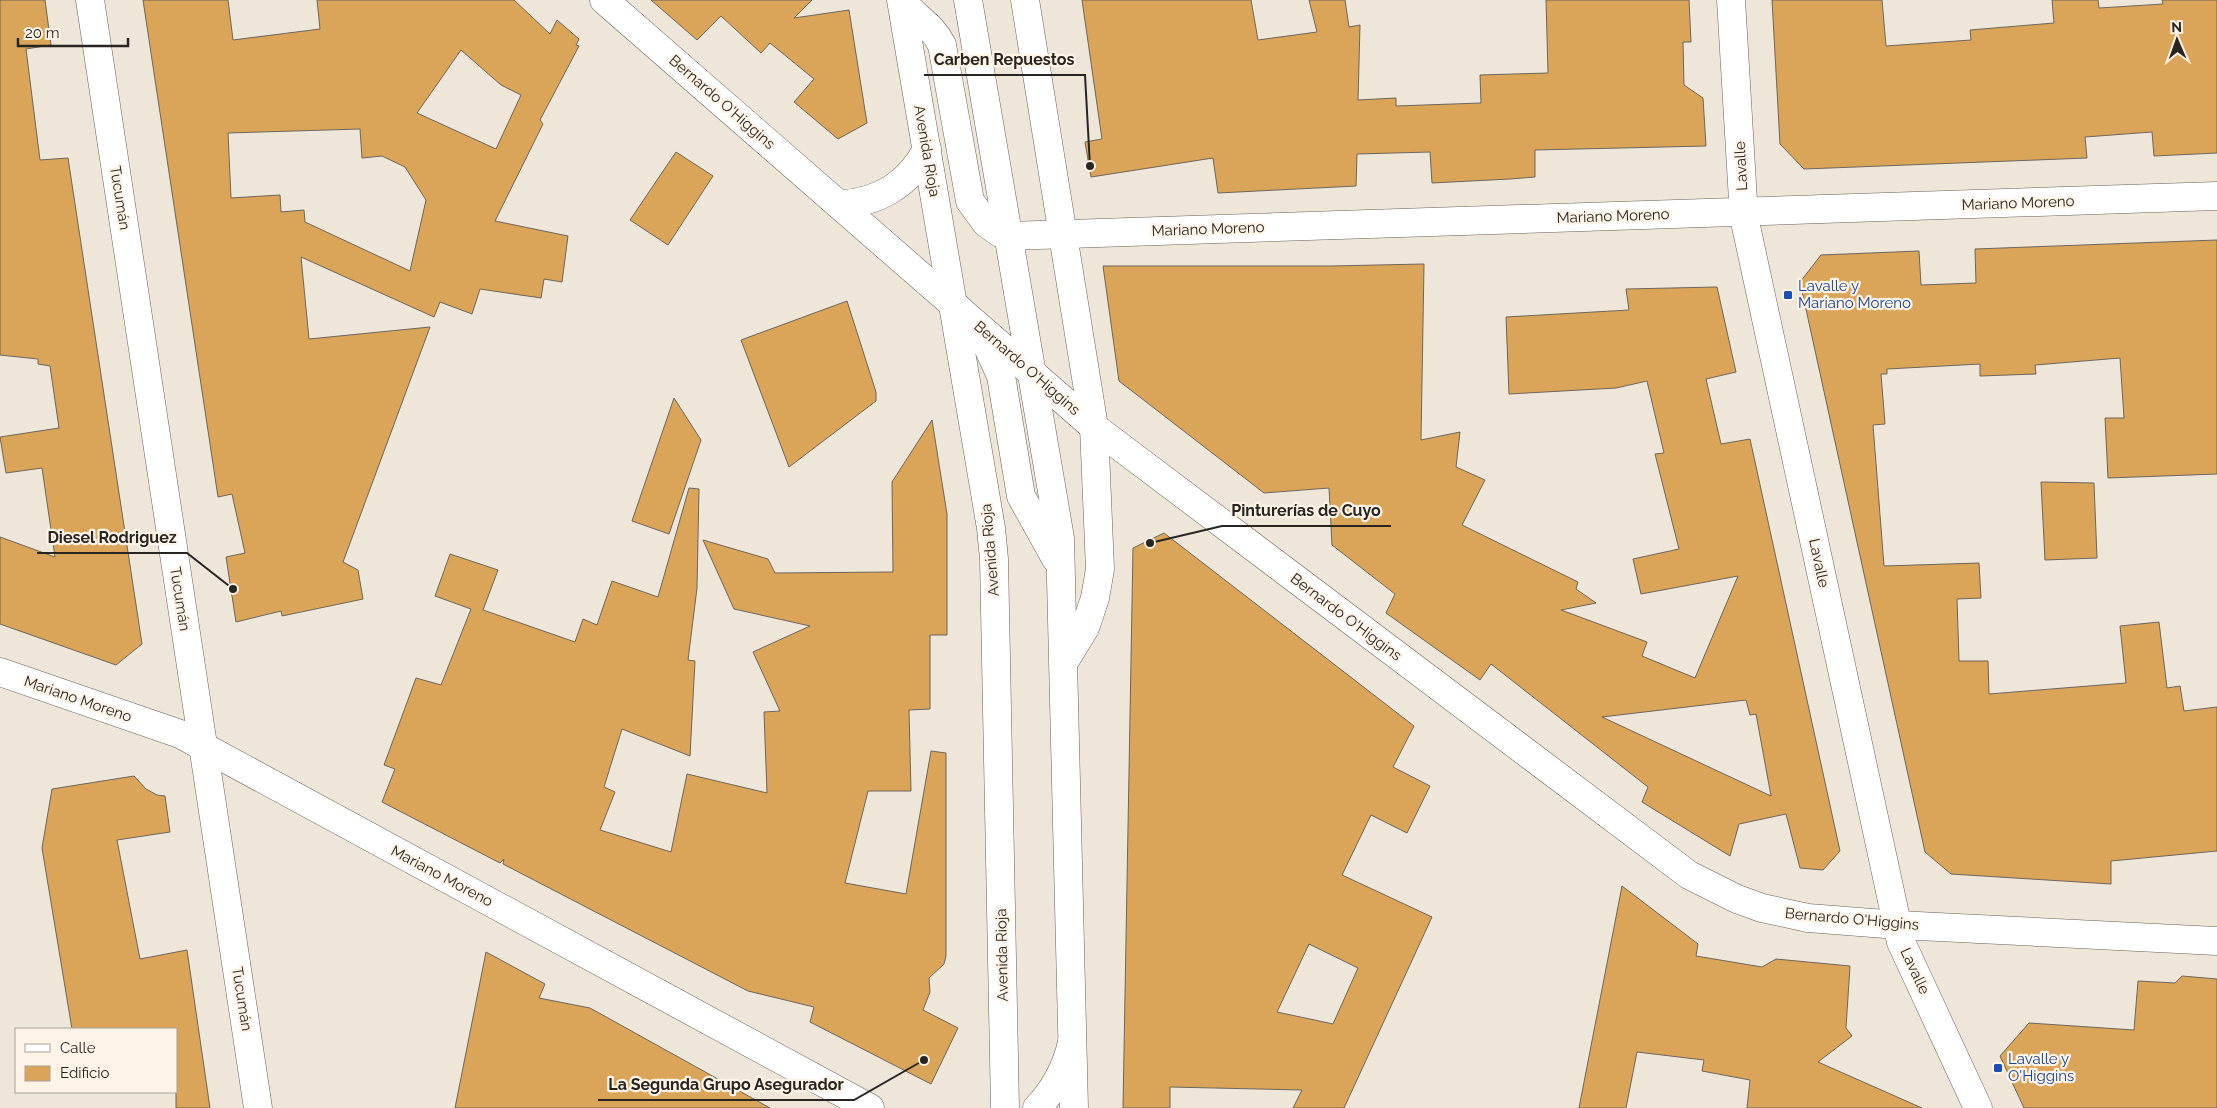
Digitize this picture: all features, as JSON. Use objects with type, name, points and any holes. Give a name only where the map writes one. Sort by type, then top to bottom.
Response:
[{"type":"street","name":"Tucumán","points":[[90,0],[258,1108]]},
{"type":"street","name":"Bernardo O'Higgins","points":[[604,0],[1094,427],[1689,875],[1737,899],[1788,915],[1898,925],[2217,942]]},
{"type":"street","points":[[902,0],[909,9],[930,26],[942,45],[970,201],[986,222],[1000,233],[1008,236]]},
{"type":"street","name":"Avenida Rioja","points":[[902,0],[990,518],[994,559],[1005,1108]]},
{"type":"street","points":[[968,0],[1060,538],[1074,1108]]},
{"type":"street","points":[[1026,0],[1094,427],[1100,569],[1086,628],[1064,662]]},
{"type":"street","name":"Lavalle","points":[[1731,0],[1744,212],[1901,942],[1978,1108]]},
{"type":"street","points":[[840,204],[870,200],[892,190],[915,169],[927,149]]},
{"type":"street","name":"Mariano Moreno","points":[[1008,236],[2217,196]]},
{"type":"street","points":[[954,304],[976,330],[995,361],[1001,376],[1021,496],[1047,540],[1062,574]]},
{"type":"street","name":"Mariano Moreno","points":[[0,672],[180,734],[870,1108]]},
{"type":"street","points":[[1037,1108],[1057,1081],[1069,1056],[1073,1041]]},
{"type":"building","points":[[0,0],[45,0],[51,45],[26,49],[40,160],[68,158],[142,644],[116,665],[0,624],[0,537],[55,557],[42,468],[6,473],[0,437],[59,428],[50,366],[38,364],[38,359],[0,355]]},
{"type":"building","points":[[143,0],[228,0],[233,40],[320,29],[317,0],[514,0],[550,34],[557,20],[579,39],[576,45],[579,46],[540,120],[543,124],[495,221],[568,236],[562,282],[544,279],[541,298],[480,289],[472,314],[440,302],[434,317],[301,257],[309,339],[430,327],[343,562],[358,570],[363,599],[282,616],[281,611],[236,622],[226,557],[245,553],[232,494],[218,497]],"holes":[[[461,50],[501,85],[521,95],[496,149],[417,113]],[[360,129],[362,158],[382,156],[405,167],[426,200],[410,271],[305,222],[304,210],[281,212],[280,195],[231,198],[228,133]]]},
{"type":"building","points":[[651,0],[812,0],[794,18],[849,10],[867,123],[838,139],[794,102],[814,79],[770,43],[761,53],[721,16],[697,40]]},
{"type":"building","points":[[1082,0],[1251,0],[1258,40],[1317,32],[1309,0],[1345,0],[1349,27],[1360,25],[1358,100],[1396,98],[1396,106],[1481,103],[1480,75],[1548,73],[1546,0],[1689,0],[1691,42],[1683,42],[1684,85],[1703,98],[1706,146],[1535,150],[1535,177],[1432,183],[1430,152],[1357,154],[1356,186],[1218,193],[1213,158],[1091,177],[1085,142],[1102,139]]},
{"type":"building","points":[[1772,0],[1882,0],[1886,46],[1971,40],[1970,30],[2054,23],[2052,0],[2098,0],[2099,8],[2163,4],[2162,0],[2217,0],[2217,153],[2154,156],[2152,132],[2085,137],[2087,158],[1804,169],[1780,144]]},
{"type":"building","points":[[676,152],[713,176],[668,245],[630,220]]},
{"type":"building","points":[[2217,240],[2217,474],[2108,478],[2105,418],[2124,418],[2120,358],[2035,365],[2036,374],[1980,376],[1980,364],[1887,369],[1887,374],[1881,374],[1885,424],[1873,425],[1884,566],[1979,563],[1981,598],[1957,599],[1959,661],[1988,661],[1989,694],[2126,683],[2120,626],[2159,622],[2167,688],[2180,686],[2184,711],[2217,707],[2217,851],[2111,861],[2111,884],[1951,874],[1925,852],[1800,282],[1821,255],[1919,251],[1921,285],[1976,283],[1975,249]]},
{"type":"building","points":[[1424,264],[1421,440],[1460,432],[1456,467],[1485,480],[1462,525],[1578,582],[1576,589],[1596,603],[1561,610],[1647,642],[1642,656],[1695,678],[1738,576],[1641,594],[1633,559],[1679,549],[1655,454],[1664,453],[1647,381],[1616,388],[1509,394],[1506,317],[1629,310],[1626,289],[1717,287],[1736,372],[1706,379],[1721,444],[1750,439],[1840,851],[1823,870],[1800,868],[1786,814],[1739,824],[1730,856],[1642,802],[1648,787],[1491,664],[1480,680],[1386,613],[1395,594],[1332,545],[1329,488],[1264,493],[1119,381],[1103,266]],"holes":[[[1746,700],[1750,715],[1756,714],[1771,796],[1602,717]]]},
{"type":"building","points":[[847,301],[876,392],[876,401],[789,467],[741,340]]},
{"type":"building","points":[[674,398],[701,440],[669,534],[632,521]]},
{"type":"building","points":[[932,420],[947,514],[947,635],[930,635],[930,709],[909,710],[911,791],[868,791],[845,883],[906,894],[931,751],[946,753],[946,956],[944,964],[929,978],[930,992],[923,1010],[958,1028],[931,1084],[810,1022],[814,1007],[748,991],[503,864],[504,859],[500,863],[382,802],[395,769],[384,765],[416,678],[441,685],[471,609],[435,596],[450,554],[498,570],[483,610],[575,642],[583,619],[597,625],[612,581],[658,597],[689,488],[699,489],[697,588],[688,660],[695,661],[690,756],[622,729],[604,787],[615,792],[600,830],[671,852],[687,774],[767,793],[764,712],[780,711],[753,652],[810,626],[734,609],[703,540],[768,559],[775,573],[893,572],[892,482]]},
{"type":"building","points":[[2041,482],[2094,483],[2097,558],[2045,560]]},
{"type":"building","points":[[1164,533],[1414,726],[1393,767],[1430,786],[1407,833],[1371,815],[1342,875],[1432,917],[1344,1108],[1293,1108],[1302,1090],[1170,1087],[1170,1108],[1123,1108],[1133,548]],"holes":[[[1309,944],[1358,968],[1333,1024],[1277,1012]]]},
{"type":"building","points":[[134,776],[146,789],[157,795],[165,796],[170,832],[117,840],[140,959],[187,950],[210,1108],[176,1108],[176,1093],[178,1093],[178,1028],[72,1028],[42,848],[52,789]]},
{"type":"building","points":[[1622,886],[1698,944],[1696,956],[1762,967],[1776,959],[1850,966],[1846,1028],[1852,1036],[1818,1062],[1922,1108],[1747,1108],[1750,1080],[1702,1071],[1704,1060],[1637,1052],[1626,1108],[1579,1108]]},
{"type":"building","points":[[486,952],[545,984],[539,998],[590,1008],[770,1108],[455,1108]]},
{"type":"building","points":[[2182,976],[2217,979],[2217,1108],[2024,1108],[2000,1056],[2029,1023],[2134,1030],[2138,981],[2175,983]]},
{"type":"place","name":"Carben Repuestos","points":[[1090,166]]},
{"type":"place","name":"Lavalle y Mariano Moreno","points":[[1788,295]]},
{"type":"place","name":"Pinturerías de Cuyo","points":[[1150,543]]},
{"type":"place","name":"Diesel Rodriguez","points":[[233,589]]},
{"type":"place","name":"La Segunda Grupo Asegurador","points":[[924,1060]]},
{"type":"place","name":"Lavalle y O'Higgins","points":[[1998,1068]]}]
